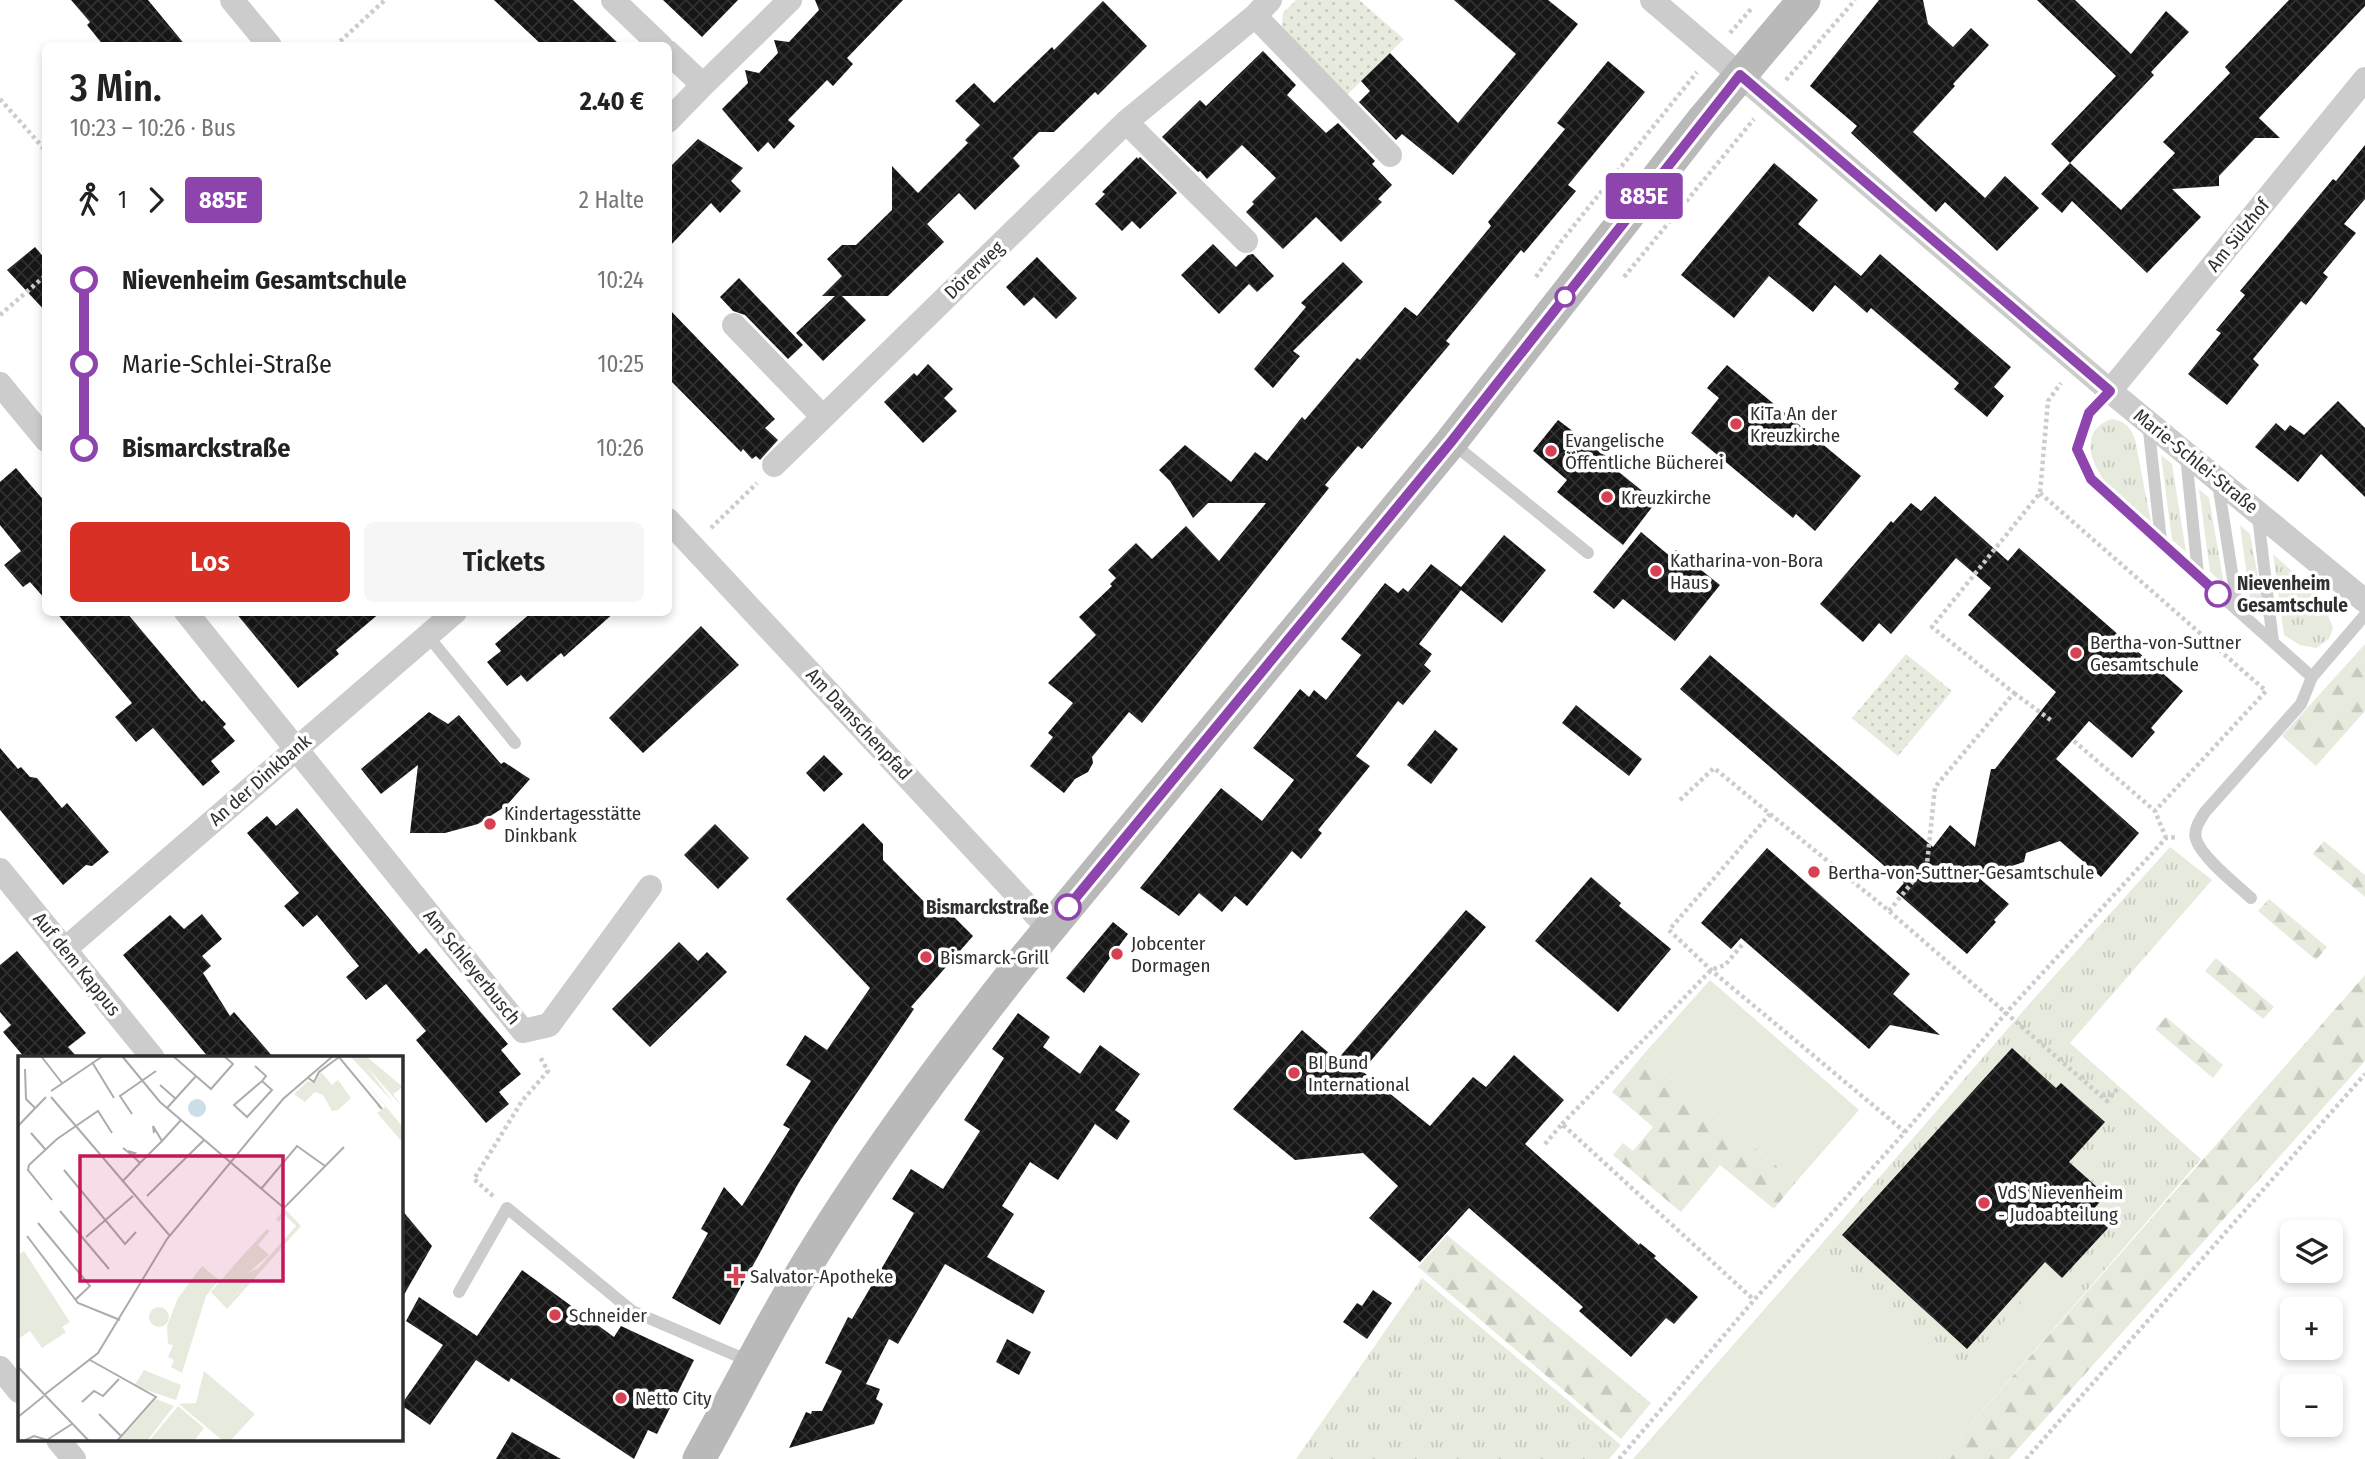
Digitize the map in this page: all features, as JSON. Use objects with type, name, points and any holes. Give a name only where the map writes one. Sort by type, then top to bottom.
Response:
[{"type":"street","points":[[232,0],[267,42]]},
{"type":"street","points":[[613,0],[657,42]]},
{"type":"street","points":[[672,117],[790,0]]},
{"type":"street","name":"Marie-Schlei-Straße","points":[[1652,0],[2110,391],[2365,601]]},
{"type":"street","points":[[699,1459],[797,1281],[881,1149],[951,1052],[1049,929],[1451,442],[1740,75],[1804,0]]},
{"type":"street","name":"Dörerweg","points":[[774,465],[1126,122],[1262,8],[1390,155]]},
{"type":"street","points":[[672,56],[703,85]]},
{"type":"street","name":"Am Sülzhof","points":[[2110,391],[2365,79]]},
{"type":"street","points":[[1126,122],[1246,241]]},
{"type":"street","points":[[734,325],[823,417]]},
{"type":"street","points":[[0,384],[42,435]]},
{"type":"street","name":"Am Damschenpfad","points":[[672,524],[1049,929]]},
{"type":"street","name":"Am Schleyerbusch","points":[[189,616],[523,1031],[549,1026],[650,887]]},
{"type":"street","name":"An der Dinkbank","points":[[65,949],[450,616]]},
{"type":"street","name":"Auf dem Kappus","points":[[0,870],[151,1056]]},
{"type":"street","points":[[0,1368],[18,1390]]},
{"type":"street","points":[[60,1442],[74,1459]]},
{"type":"lane","points":[[2110,391],[2089,413],[2077,449],[2091,479],[2312,677]]},
{"type":"lane","points":[[2148,422],[2161,541]]},
{"type":"lane","points":[[1451,442],[1588,552]]},
{"type":"lane","points":[[2185,453],[2197,575]]},
{"type":"lane","points":[[2218,479],[2238,611]]},
{"type":"lane","points":[[2257,512],[2273,642]]},
{"type":"lane","points":[[2251,898],[2203,852],[2195,837],[2197,825],[2205,812],[2301,704],[2312,677],[2365,615]]},
{"type":"lane","points":[[428,636],[515,743]]},
{"type":"lane","points":[[459,1292],[507,1208],[632,1311],[752,1363]]},
{"type":"path","points":[[339,42],[385,0]]},
{"type":"path","points":[[1713,52],[1759,0]]},
{"type":"path","points":[[1619,283],[1855,0]]},
{"type":"path","points":[[0,99],[42,146]]},
{"type":"path","points":[[0,315],[42,278]]},
{"type":"path","points":[[2052,721],[1931,627],[2040,493],[2048,401],[2077,363]]},
{"type":"path","points":[[693,546],[774,465]]},
{"type":"path","points":[[2040,493],[2266,691],[2155,811]]},
{"type":"path","points":[[1889,911],[1927,864],[1935,787],[2014,693]]},
{"type":"path","points":[[2074,741],[2155,811],[2166,838]]},
{"type":"path","points":[[1680,800],[1714,768],[1889,911],[2107,1101],[2119,1087]]},
{"type":"path","points":[[1770,814],[1669,930],[1711,970],[1905,1132]]},
{"type":"path","points":[[1619,1459],[2006,1014],[2166,838],[2195,837]]},
{"type":"path","points":[[1545,1144],[1711,970],[1725,965],[1742,945]]},
{"type":"path","points":[[507,1208],[474,1179],[522,1101],[548,1071],[523,1031]]},
{"type":"path","points":[[2026,1459],[2365,1074]]},
{"type":"path","points":[[1562,1124],[1755,1300]]},
{"type":"green space","points":[[1296,0],[1359,0],[1404,39],[1345,97],[1281,32],[1283,13]]},
{"type":"green space","points":[[2112,419],[2126,425],[2135,439],[2151,522],[2109,486],[2102,478],[2093,458],[2091,439],[2101,424]]},
{"type":"green space","points":[[2161,455],[2172,464],[2186,552],[2172,540]]},
{"type":"green space","points":[[2199,489],[2209,498],[2224,584],[2210,572]]},
{"type":"green space","points":[[2240,525],[2250,534],[2266,619],[2251,607]]},
{"type":"green space","points":[[2273,554],[2316,593],[2308,599],[2317,616],[2327,613],[2333,628],[2329,639],[2316,648],[2300,645],[2284,635]]},
{"type":"green space","points":[[2365,644],[2365,711],[2316,766],[2282,736]]},
{"type":"green space","points":[[1906,654],[1952,691],[1898,756],[1852,718]]},
{"type":"green space","points":[[2324,841],[2365,875],[2365,897],[2313,854]]},
{"type":"green space","points":[[2170,847],[2212,880],[2070,1043],[2201,1159],[2077,1302],[2046,1277],[1960,1370],[1819,1247],[2030,1003]]},
{"type":"green space","points":[[2269,899],[2327,947],[2316,960],[2258,911]]},
{"type":"green space","points":[[2216,958],[2274,1007],[2263,1019],[2205,971]]},
{"type":"green space","points":[[2365,975],[2365,1061],[2009,1459],[1940,1459]]},
{"type":"green space","points":[[1710,980],[1859,1110],[1796,1182],[1643,1055]]},
{"type":"green space","points":[[2166,1017],[2223,1065],[2213,1078],[2155,1029]]},
{"type":"green space","points":[[1643,1055],[1796,1182],[1774,1209],[1720,1165],[1681,1212],[1613,1155],[1623,1143],[1633,1151],[1653,1127],[1612,1092]]},
{"type":"green space","points":[[1447,1235],[1651,1403],[1621,1439],[1418,1267]]},
{"type":"green space","points":[[1819,1247],[1960,1369],[2046,1276],[2077,1302],[1940,1459],[1633,1459]]},
{"type":"green space","points":[[1422,1278],[1621,1445],[1609,1459],[1296,1459]]},
{"type":"building","points":[[71,0],[148,0],[183,42],[101,42],[87,25],[90,22]]},
{"type":"building","points":[[494,0],[573,0],[617,42],[539,42]]},
{"type":"building","points":[[663,0],[738,0],[702,37]]},
{"type":"building","points":[[815,0],[903,0],[847,58],[853,64],[833,86],[827,80],[788,120],[795,126],[774,149],[768,142],[758,152],[722,109],[748,83],[745,70],[759,73],[778,53],[774,40],[789,42],[819,10]]},
{"type":"building","points":[[1454,0],[1548,0],[1578,24],[1453,175],[1402,134],[1396,140],[1359,102],[1370,91],[1361,81],[1390,53],[1458,123],[1516,54]]},
{"type":"building","points":[[1879,0],[1923,0],[1928,24],[1953,47],[1971,28],[1989,45],[1913,132],[1985,198],[2005,176],[2039,208],[1997,251],[1945,202],[1936,212],[1851,133],[1857,126],[1810,86]]},
{"type":"building","points":[[2037,0],[2075,0],[2131,54],[2166,11],[2189,32],[2151,72],[2154,75],[2070,163],[2051,144],[2116,76]]},
{"type":"building","points":[[2289,0],[2365,0],[2365,6],[2259,118],[2280,138],[2255,138],[2219,176],[2219,186],[2172,189],[2201,217],[2147,273],[2072,201],[2062,213],[2041,194],[2070,163],[2121,210],[2175,153],[2163,142],[2230,73],[2225,67]]},
{"type":"building","points":[[1103,1],[1147,46],[1098,95],[1095,92],[1054,132],[1039,132],[1013,158],[1020,166],[975,210],[959,193],[927,224],[944,242],[888,296],[842,296],[866,320],[823,361],[796,333],[835,296],[822,296],[842,276],[827,259],[842,245],[856,245],[892,210],[892,166],[918,193],[968,143],[965,140],[980,125],[955,101],[974,83],[994,103],[1052,47],[1054,50]]},
{"type":"building","points":[[1263,51],[1296,85],[1287,95],[1326,133],[1338,123],[1375,161],[1372,164],[1392,185],[1378,199],[1382,202],[1341,242],[1316,217],[1283,249],[1246,212],[1254,204],[1252,202],[1276,178],[1242,145],[1207,179],[1162,137],[1200,100],[1206,106]]},
{"type":"building","points":[[1608,61],[1645,92],[1568,185],[1576,191],[1524,253],[1521,250],[1446,341],[1450,344],[1362,449],[1358,446],[1325,485],[1329,488],[1142,723],[1129,712],[1092,757],[1093,763],[1088,772],[1075,779],[1064,793],[1030,766],[1053,737],[1048,733],[1073,703],[1048,683],[1096,635],[1079,617],[1112,586],[1110,584],[1116,578],[1108,570],[1136,543],[1152,559],[1186,526],[1219,561],[1266,503],[1208,503],[1193,518],[1170,481],[1159,470],[1185,445],[1231,482],[1255,452],[1267,461],[1302,417],[1305,420],[1357,358],[1360,360],[1405,307],[1417,316],[1491,226],[1488,222],[1565,129],[1557,123]]},
{"type":"building","points":[[698,139],[743,168],[731,181],[741,191],[720,213],[711,203],[672,244],[672,165]]},
{"type":"building","points":[[2365,145],[2365,199],[2344,224],[2356,233],[2323,273],[2328,277],[2306,305],[2301,301],[2253,359],[2259,365],[2227,405],[2188,374],[2221,333],[2216,330],[2245,295],[2240,291],[2333,179],[2336,181]]},
{"type":"building","points":[[1137,157],[1177,193],[1140,229],[1132,221],[1122,231],[1095,204],[1105,194],[1102,192]]},
{"type":"building","points":[[1774,163],[1818,200],[1798,224],[1861,276],[1880,254],[2011,367],[1994,387],[2004,396],[1987,417],[1954,389],[1959,383],[1871,308],[1867,313],[1835,285],[1813,312],[1769,276],[1734,318],[1681,275]]},
{"type":"building","points":[[1213,244],[1236,267],[1248,255],[1253,254],[1274,276],[1257,292],[1249,284],[1219,314],[1181,275]]},
{"type":"building","points":[[35,247],[42,255],[42,308],[7,270]]},
{"type":"building","points":[[1037,257],[1077,298],[1056,319],[1034,297],[1024,306],[1006,287]]},
{"type":"building","points":[[1343,262],[1363,282],[1293,351],[1300,356],[1273,388],[1254,369],[1306,307],[1301,303]]},
{"type":"building","points":[[739,278],[803,345],[788,359],[745,315],[733,311],[720,297]]},
{"type":"building","points":[[672,312],[775,419],[765,428],[778,440],[760,460],[756,456],[752,459],[743,449],[741,452],[672,382]]},
{"type":"building","points":[[928,364],[953,389],[944,398],[957,411],[923,443],[884,402],[914,373],[917,376]]},
{"type":"building","points":[[1727,365],[1861,476],[1815,531],[1796,514],[1793,518],[1691,433],[1719,398],[1707,388]]},
{"type":"building","points":[[2338,401],[2365,428],[2365,497],[2321,454],[2298,482],[2255,447],[2276,423],[2285,431],[2290,425],[2304,435]]},
{"type":"building","name":"Kreuzkirche","points":[[1558,420],[1607,457],[1604,460],[1656,502],[1623,545],[1557,492],[1567,480],[1533,451]]},
{"type":"building","points":[[16,468],[42,498],[42,596],[30,582],[23,587],[4,565],[21,551],[0,525],[0,482]]},
{"type":"building","points":[[1935,496],[2008,561],[2019,548],[2183,691],[2151,728],[2155,732],[2132,758],[2089,721],[2056,759],[2139,833],[2101,877],[2060,841],[2026,853],[2024,862],[1978,877],[2009,904],[1967,954],[1896,892],[1904,883],[1680,689],[1710,655],[1933,847],[1950,825],[1975,847],[1991,769],[1995,769],[2056,692],[1968,615],[1991,588],[1956,558],[1891,634],[1879,623],[1863,642],[1820,604],[1891,521],[1893,523],[1911,503],[1921,511]]},
{"type":"building","name":"Katharina-von-Bora Haus","points":[[1641,532],[1671,557],[1676,550],[1720,585],[1675,641],[1623,599],[1614,609],[1593,592]]},
{"type":"building","points":[[1504,535],[1546,570],[1502,623],[1461,590],[1419,644],[1432,654],[1424,665],[1431,671],[1403,705],[1398,701],[1356,756],[1370,766],[1318,830],[1322,833],[1301,859],[1292,851],[1247,906],[1235,896],[1222,912],[1199,893],[1179,916],[1140,888],[1221,788],[1262,821],[1294,780],[1253,748],[1300,689],[1309,697],[1314,690],[1326,700],[1361,655],[1341,639],[1385,583],[1398,593],[1403,588],[1408,592],[1431,564],[1461,587]]},
{"type":"building","points":[[59,616],[129,616],[202,702],[204,700],[226,724],[223,727],[235,741],[211,761],[220,772],[203,786],[153,728],[136,742],[115,717],[132,703]]},
{"type":"building","points":[[238,616],[376,616],[336,650],[339,654],[298,688]]},
{"type":"building","points":[[527,616],[610,616],[564,657],[561,653],[527,682],[521,675],[507,686],[487,662],[501,651],[495,644]]},
{"type":"building","points":[[701,626],[739,665],[643,753],[609,718]]},
{"type":"building","points":[[1576,705],[1642,759],[1629,776],[1562,723]]},
{"type":"building","points":[[429,712],[448,724],[459,715],[501,764],[504,762],[530,779],[506,806],[478,824],[445,833],[410,833],[418,765],[381,794],[361,769]]},
{"type":"building","points":[[1435,730],[1458,749],[1431,784],[1407,765]]},
{"type":"building","points":[[0,748],[18,769],[21,767],[30,777],[37,778],[62,808],[67,803],[109,852],[92,866],[86,865],[63,885],[0,810]]},
{"type":"building","points":[[824,755],[843,774],[824,792],[806,773]]},
{"type":"building","points":[[297,808],[419,954],[426,948],[508,1044],[501,1050],[521,1074],[499,1092],[509,1104],[486,1123],[416,1040],[426,1031],[386,984],[366,1000],[346,977],[359,966],[317,915],[303,927],[284,906],[299,893],[247,833],[267,816],[276,826]]},
{"type":"building","points":[[863,823],[883,844],[883,860],[938,916],[945,908],[973,936],[911,1007],[914,1009],[798,1184],[720,1325],[672,1298],[708,1233],[701,1229],[724,1187],[742,1206],[790,1129],[783,1125],[811,1081],[786,1065],[805,1035],[827,1050],[870,988],[786,899]]},
{"type":"building","points":[[715,824],[749,858],[718,889],[684,855]]},
{"type":"building","points":[[1767,848],[1910,974],[1893,994],[1940,1035],[1890,1025],[1869,1049],[1741,938],[1731,949],[1701,923]]},
{"type":"building","points":[[1591,877],[1621,903],[1619,906],[1671,949],[1618,1012],[1535,941]]},
{"type":"building","points":[[1466,910],[1486,927],[1362,1071],[1430,1126],[1473,1077],[1486,1087],[1514,1055],[1564,1100],[1525,1144],[1639,1245],[1640,1243],[1656,1256],[1654,1258],[1698,1297],[1674,1324],[1666,1318],[1631,1357],[1579,1311],[1583,1307],[1469,1208],[1420,1262],[1369,1218],[1398,1186],[1363,1153],[1295,1160],[1233,1109],[1302,1030],[1337,1060]]},
{"type":"building","points":[[202,914],[222,939],[202,956],[211,966],[203,973],[230,1016],[234,1012],[272,1056],[207,1056],[123,955],[170,915],[184,929]]},
{"type":"building","points":[[1113,922],[1128,934],[1084,993],[1066,978]]},
{"type":"building","points":[[679,942],[698,961],[707,952],[727,972],[650,1047],[612,1009]]},
{"type":"building","points":[[17,951],[86,1033],[68,1047],[76,1056],[23,1056],[3,1032],[11,1025],[0,1012],[0,965]]},
{"type":"building","points":[[1018,1013],[1050,1037],[1043,1047],[1080,1074],[1100,1045],[1140,1074],[1115,1110],[1130,1121],[1117,1140],[1095,1124],[1058,1180],[1030,1162],[1002,1206],[1014,1214],[987,1257],[1045,1291],[1033,1314],[945,1264],[898,1344],[889,1339],[866,1384],[880,1389],[876,1399],[883,1404],[874,1424],[789,1448],[806,1412],[811,1414],[812,1411],[822,1411],[842,1371],[825,1363],[848,1317],[852,1319],[914,1213],[892,1199],[911,1169],[943,1189],[980,1131],[964,1120],[1004,1058],[992,1049]]},
{"type":"building","name":"VdS Nievenheim - Judoabteilung","points":[[2012,1048],[2056,1088],[2061,1083],[2105,1122],[2069,1162],[2106,1195],[2091,1212],[2108,1228],[2062,1278],[2045,1262],[1967,1349],[1842,1235]]},
{"type":"building","points":[[402,1210],[432,1246],[402,1298]]},
{"type":"building","points":[[522,1270],[614,1337],[621,1326],[694,1360],[657,1434],[648,1430],[634,1459],[511,1378],[509,1382],[476,1360],[430,1425],[402,1406],[443,1345],[406,1321],[419,1297],[477,1336]]},
{"type":"building","points":[[1373,1290],[1392,1303],[1367,1339],[1343,1322],[1357,1303],[1362,1306]]},
{"type":"building","points":[[1007,1339],[1031,1352],[1019,1375],[996,1362]]},
{"type":"building","points":[[512,1432],[561,1459],[496,1459]]},
{"type":"bus line","name":"885E","points":[[1068,907],[1451,442],[1740,75],[2110,391],[2089,413],[2077,449],[2091,479],[2218,594]]},
{"type":"place","name":"KiTa An der Kreuzkirche","points":[[1736,424]]},
{"type":"place","name":"Evangelische Öffentliche Bücherei","points":[[1551,451]]},
{"type":"place","name":"Kreuzkirche","points":[[1607,497]]},
{"type":"place","name":"Katharina-von-Bora Haus","points":[[1656,571]]},
{"type":"place","name":"Nievenheim Gesamtschule","points":[[2218,594]]},
{"type":"place","name":"Bertha-von-Suttner Gesamtschule","points":[[2076,653]]},
{"type":"place","name":"Kindertagesstätte Dinkbank","points":[[490,824]]},
{"type":"place","name":"Bertha-von-Suttner-Gesamtschule","points":[[1814,872]]},
{"type":"place","name":"Bismarckstraße","points":[[1068,907]]},
{"type":"place","name":"Jobcenter Dormagen","points":[[1117,954]]},
{"type":"place","name":"Bismarck-Grill","points":[[926,957]]},
{"type":"place","name":"BI Bund International","points":[[1294,1073]]},
{"type":"place","name":"VdS Nievenheim - Judoabteilung","points":[[1984,1203]]},
{"type":"place","name":"Salvator-Apotheke","points":[[736,1276]]},
{"type":"place","name":"Schneider","points":[[555,1315]]},
{"type":"place","name":"Netto City","points":[[621,1398]]}]
